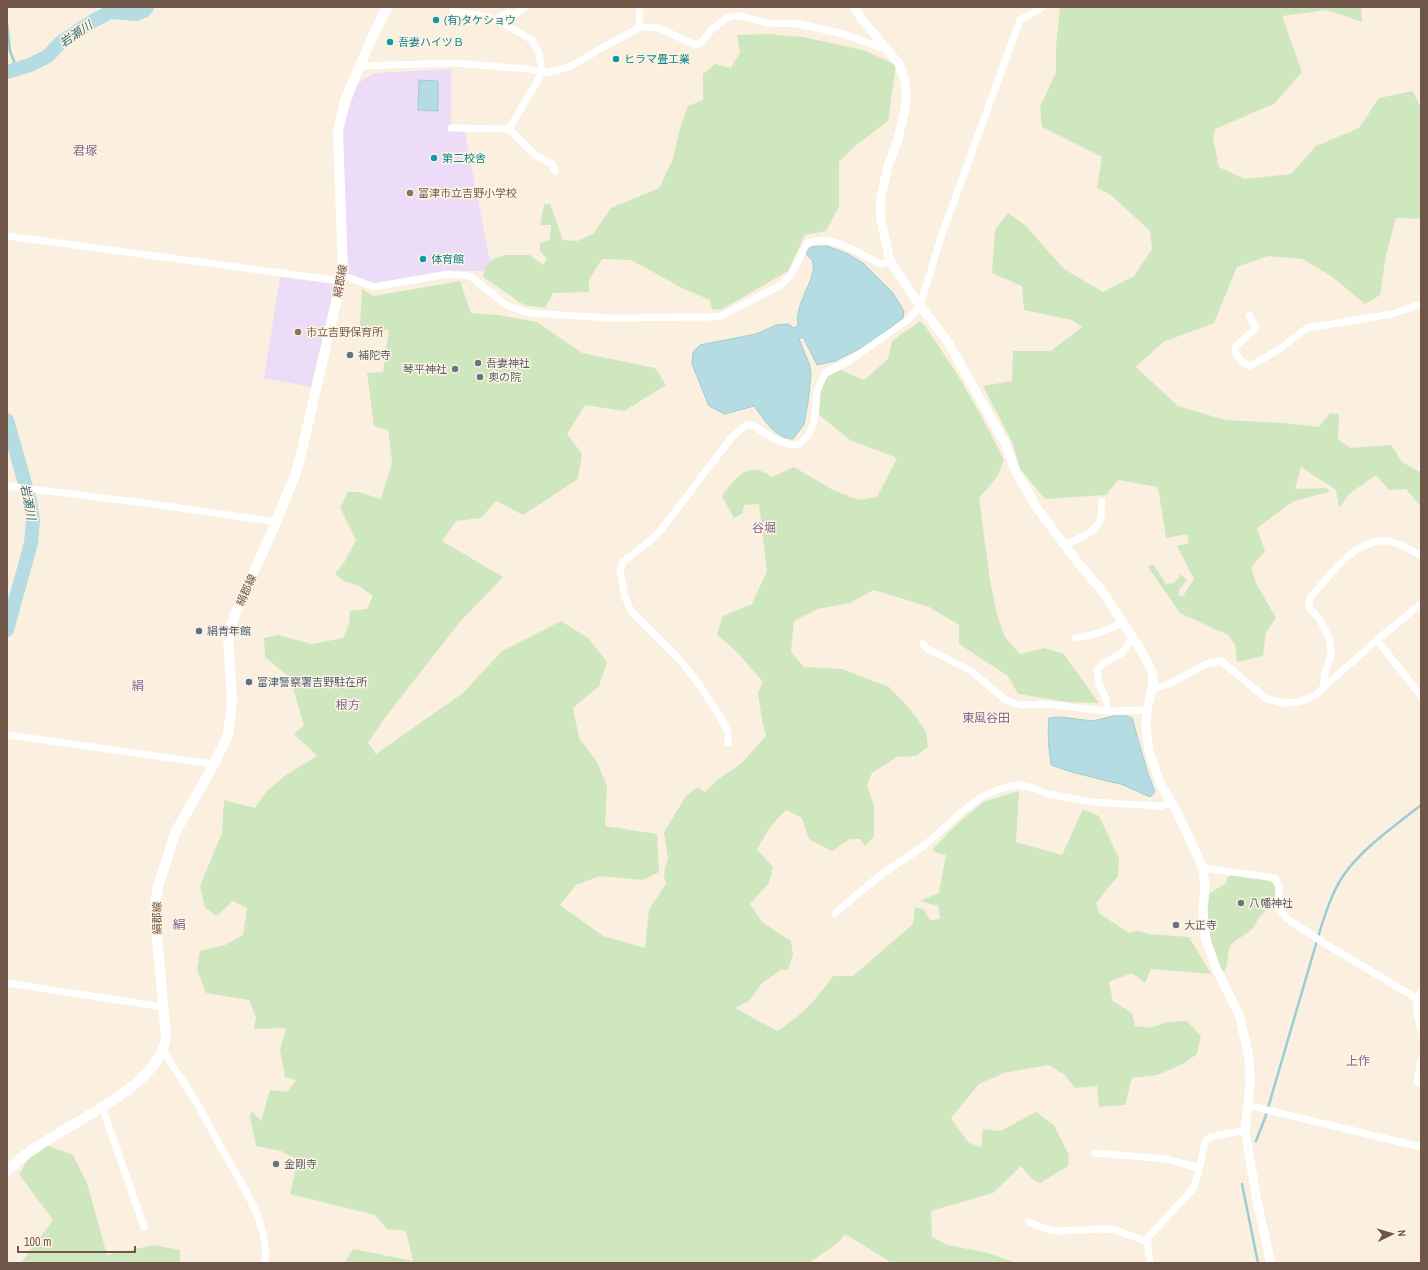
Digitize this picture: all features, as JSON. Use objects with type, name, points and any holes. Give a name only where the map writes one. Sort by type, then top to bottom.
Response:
[{"type":"main road","name":"絹郡線","points":[[7,1171],[24,1154],[102,1107],[144,1078],[155,1065],[163,1050],[166,1036],[155,915],[157,893],[175,833],[214,764],[228,735],[232,702],[228,635],[295,475],[302,450],[344,264],[338,131],[345,101],[370,42],[387,7]]},
{"type":"street","points":[[453,7],[454,12],[484,16],[498,21],[532,40],[539,53],[542,73],[509,129]]},
{"type":"street","points":[[498,21],[500,17],[508,14],[516,14],[526,7]]},
{"type":"street","points":[[639,27],[640,7]]},
{"type":"street","points":[[855,7],[860,17],[899,64],[904,80],[906,96],[905,110],[897,142],[888,166],[881,197],[881,218],[890,260],[920,306],[948,342],[1006,445],[1015,470],[1037,508],[1103,592],[1132,637],[1150,669],[1153,680],[1147,710],[1146,728],[1149,750],[1160,783],[1181,820],[1203,868],[1205,888],[1203,911],[1205,937],[1216,968],[1239,1015],[1244,1033],[1250,1085],[1245,1130],[1257,1202],[1270,1263]]},
{"type":"street","points":[[728,743],[728,732],[719,715],[682,661],[631,611],[625,597],[620,572],[623,562],[657,535],[732,437],[746,425],[754,426],[774,439],[791,445],[800,444],[809,434],[814,422],[817,391],[825,373],[849,361],[908,320],[920,306],[942,234],[1020,20],[1043,7]]},
{"type":"street","points":[[361,66],[453,63],[528,69],[542,73],[564,69],[579,63],[599,49],[639,27],[658,28],[696,44],[703,41],[712,29],[727,18],[733,16],[741,16],[766,23],[799,24],[843,34],[888,50]]},
{"type":"street","points":[[450,128],[509,129],[535,155],[552,164],[555,171]]},
{"type":"street","points":[[7,236],[342,278],[374,287],[448,274],[470,276],[506,304],[529,313],[608,318],[721,316],[781,285],[791,275],[807,243],[813,241],[834,241],[881,264],[890,260]]},
{"type":"street","points":[[1249,315],[1256,328],[1235,348],[1236,354],[1241,361],[1250,366],[1278,350],[1307,328],[1392,314],[1421,304]]},
{"type":"street","points":[[7,486],[276,522]]},
{"type":"street","points":[[1064,544],[1091,532],[1097,526],[1100,519],[1102,501]]},
{"type":"street","points":[[1323,687],[1331,654],[1329,638],[1320,620],[1308,607],[1310,597],[1337,567],[1359,548],[1381,541],[1392,542],[1406,547],[1421,556]]},
{"type":"street","points":[[1152,689],[1169,684],[1206,664],[1221,661],[1267,699],[1285,703],[1299,702],[1314,696],[1377,640],[1421,604]]},
{"type":"street","points":[[1075,638],[1100,633],[1122,622]]},
{"type":"street","points":[[1108,711],[1106,699],[1099,684],[1096,670],[1122,652],[1132,637]]},
{"type":"street","points":[[1377,640],[1421,696]]},
{"type":"street","points":[[923,644],[926,648],[971,671],[1006,700],[1014,703],[1022,705],[1044,704],[1065,706],[1086,710],[1147,710]]},
{"type":"street","points":[[7,735],[214,764]]},
{"type":"street","points":[[835,913],[882,874],[925,845],[965,809],[983,796],[1003,788],[1019,785],[1033,788],[1047,794],[1093,802],[1161,806],[1171,803]]},
{"type":"street","points":[[1203,868],[1274,878],[1279,888],[1278,906],[1286,918],[1324,943],[1416,998]]},
{"type":"street","points":[[7,983],[163,1007]]},
{"type":"street","points":[[1421,991],[1416,998],[1416,1007],[1421,1030]]},
{"type":"street","points":[[163,1050],[199,1107],[252,1205],[261,1228],[266,1251],[265,1263]]},
{"type":"street","points":[[1421,1061],[1417,1082],[1421,1084]]},
{"type":"street","points":[[1247,1105],[1352,1129],[1421,1147]]},
{"type":"street","points":[[102,1107],[144,1227]]},
{"type":"street","points":[[1150,1263],[1148,1239],[1193,1188],[1205,1142],[1210,1137],[1245,1130]]},
{"type":"street","points":[[1095,1152],[1166,1159],[1199,1168]]},
{"type":"street","points":[[1029,1222],[1055,1231],[1115,1230],[1148,1242]]},
{"type":"shaded area","name":"富津市立吉野小学校","points":[[451,69],[451,128],[464,128],[492,271],[447,271],[372,284],[348,273],[342,143],[343,125],[358,83],[375,73]]},
{"type":"shaded area","name":"市立吉野保育所","points":[[280,277],[334,284],[336,286],[311,387],[264,378]]},
{"type":"green space","points":[[1060,7],[1361,7],[1362,22],[1327,10],[1282,16],[1302,72],[1274,104],[1215,129],[1213,138],[1219,167],[1244,179],[1291,174],[1316,146],[1359,128],[1379,98],[1413,91],[1421,109],[1421,219],[1396,218],[1386,255],[1380,295],[1365,304],[1331,276],[1302,259],[1268,256],[1237,267],[1214,323],[1163,342],[1136,367],[1178,406],[1225,420],[1283,423],[1319,427],[1330,413],[1339,414],[1338,439],[1350,448],[1391,445],[1402,462],[1421,474],[1421,507],[1406,489],[1389,490],[1376,475],[1349,494],[1339,508],[1336,490],[1301,467],[1295,489],[1327,488],[1329,492],[1294,501],[1257,528],[1265,551],[1251,568],[1257,585],[1276,618],[1266,632],[1263,656],[1237,662],[1235,645],[1228,635],[1180,613],[1148,567],[1153,564],[1166,584],[1174,583],[1181,574],[1187,580],[1179,590],[1179,596],[1183,596],[1194,579],[1177,546],[1189,543],[1187,534],[1166,538],[1158,487],[1118,480],[1106,495],[1045,499],[1020,469],[1013,444],[983,386],[1012,381],[1013,351],[1051,351],[1082,327],[1072,320],[1024,310],[1022,286],[992,273],[995,230],[1008,213],[1025,225],[1064,269],[1103,292],[1134,276],[1152,249],[1150,231],[1111,195],[1097,188],[1102,157],[1042,127],[1040,107],[1056,72],[1056,47]]},
{"type":"green space","points":[[768,34],[803,37],[863,50],[896,65],[888,121],[855,146],[839,162],[839,206],[826,231],[805,235],[788,271],[721,310],[712,309],[710,300],[684,289],[631,260],[602,259],[589,280],[589,292],[553,293],[545,308],[524,305],[483,277],[485,266],[492,260],[504,255],[530,255],[543,265],[547,259],[540,251],[540,243],[550,240],[551,225],[540,225],[544,204],[550,204],[563,240],[577,241],[593,234],[611,208],[659,188],[673,159],[680,129],[688,106],[703,100],[703,74],[715,64],[731,68],[740,52],[737,35]]},
{"type":"green space","points":[[460,281],[471,313],[498,315],[537,322],[582,353],[655,368],[666,385],[624,411],[585,405],[567,434],[582,454],[578,479],[523,515],[496,501],[481,518],[456,521],[442,541],[503,577],[459,623],[384,719],[368,743],[376,754],[463,693],[502,651],[561,621],[588,638],[607,662],[599,686],[573,708],[579,738],[597,762],[607,786],[605,826],[657,834],[659,872],[643,880],[600,876],[576,885],[560,905],[603,936],[645,948],[649,909],[666,884],[664,877],[668,859],[664,832],[686,796],[698,787],[705,792],[717,780],[742,763],[766,736],[758,693],[763,682],[737,652],[717,635],[723,616],[752,604],[767,571],[759,504],[744,505],[742,514],[734,518],[722,496],[738,476],[749,470],[761,471],[772,477],[794,467],[833,490],[858,500],[877,497],[897,458],[850,440],[819,415],[822,379],[841,370],[864,380],[888,359],[892,341],[920,321],[925,326],[959,377],[984,421],[1004,460],[997,477],[979,498],[990,580],[997,615],[1005,637],[1020,654],[1044,648],[1064,654],[1099,703],[1067,702],[1018,694],[1008,676],[959,644],[959,625],[929,607],[874,590],[850,603],[817,609],[794,621],[791,652],[804,667],[842,669],[889,687],[917,718],[926,732],[928,747],[916,756],[897,757],[872,773],[867,785],[874,806],[874,836],[865,846],[860,839],[850,839],[832,851],[809,839],[802,818],[786,810],[770,827],[757,849],[773,867],[769,883],[750,904],[762,922],[791,941],[793,955],[788,970],[781,970],[762,983],[749,1001],[735,1008],[777,1031],[793,1020],[808,1006],[833,976],[853,976],[913,924],[915,907],[923,909],[930,920],[940,919],[938,906],[920,901],[939,893],[946,855],[934,852],[933,849],[953,828],[983,802],[1019,791],[1016,842],[1062,855],[1083,809],[1099,816],[1119,858],[1118,876],[1096,903],[1100,914],[1129,933],[1138,931],[1149,934],[1189,937],[1211,974],[1151,969],[1145,983],[1132,973],[1109,982],[1113,1001],[1132,1013],[1135,1026],[1151,1028],[1166,1022],[1187,1021],[1201,1036],[1197,1054],[1183,1064],[1157,1075],[1132,1078],[1125,1105],[1099,1107],[1097,1086],[1075,1088],[1065,1075],[1048,1065],[1004,1073],[979,1084],[951,1118],[969,1143],[981,1147],[983,1129],[1000,1131],[1036,1112],[1054,1125],[1069,1155],[1068,1166],[1040,1183],[1032,1178],[1021,1166],[993,1193],[931,1211],[932,1237],[948,1245],[988,1253],[1017,1263],[892,1263],[845,1234],[838,1243],[809,1263],[348,1263],[345,1262],[353,1249],[413,1261],[406,1231],[387,1229],[375,1215],[290,1194],[298,1160],[281,1151],[256,1146],[250,1116],[252,1111],[261,1121],[270,1090],[287,1092],[296,1080],[285,1077],[280,1050],[286,1028],[254,1029],[256,1017],[249,1000],[206,993],[197,969],[200,951],[225,945],[243,935],[247,908],[233,901],[217,916],[205,908],[200,886],[222,833],[224,800],[255,808],[265,793],[283,777],[317,756],[294,734],[304,725],[290,678],[265,657],[264,638],[278,635],[312,644],[343,638],[349,625],[350,611],[367,609],[373,596],[359,586],[344,581],[335,574],[345,561],[356,540],[340,507],[348,492],[359,492],[381,499],[392,463],[388,430],[374,426],[367,373],[383,372],[389,330],[360,327],[362,289],[373,296]]},
{"type":"green space","points":[[1234,873],[1270,881],[1276,887],[1277,898],[1260,916],[1252,930],[1232,944],[1229,950],[1225,971],[1222,971],[1212,947],[1207,908],[1208,896],[1210,893],[1226,883],[1227,878]]},
{"type":"green space","points":[[48,1146],[73,1155],[87,1183],[107,1255],[154,1245],[180,1250],[180,1263],[21,1263],[53,1220],[19,1174],[29,1158]]},
{"type":"water","points":[[419,80],[438,81],[438,111],[418,110]]},
{"type":"water","points":[[815,246],[827,246],[848,254],[863,263],[893,293],[904,311],[903,318],[867,345],[835,361],[817,365],[803,337],[799,339],[810,366],[811,374],[804,424],[793,439],[786,438],[775,432],[754,406],[725,414],[709,406],[692,364],[693,352],[700,345],[756,334],[776,325],[789,324],[793,328],[798,326],[799,309],[813,270],[813,262],[806,253],[807,250]]},
{"type":"water","points":[[1113,716],[1127,716],[1132,718],[1148,774],[1155,792],[1150,797],[1121,784],[1072,772],[1051,765],[1048,736],[1049,718],[1061,717],[1093,721]]},
{"type":"waterway","name":"岩瀬川","points":[[7,72],[30,65],[48,56],[61,42],[93,21],[110,12],[135,14],[144,11],[147,7]]},
{"type":"waterway","points":[[7,23],[10,51],[17,69]]},
{"type":"waterway","name":"岩瀬川","points":[[7,420],[30,501],[33,520],[31,543],[7,630]]},
{"type":"waterway","points":[[1256,1141],[1265,1118],[1321,927],[1336,888],[1351,866],[1369,847],[1421,805]]},
{"type":"waterway","points":[[1242,1184],[1258,1263]]},
{"type":"place","name":"(有)タケショウ","points":[[436,20]]},
{"type":"place","name":"吾妻ハイツＢ","points":[[390,42]]},
{"type":"place","name":"ヒラマ畳工業","points":[[616,59]]},
{"type":"place","name":"第二校舎","points":[[434,158]]},
{"type":"place","name":"富津市立吉野小学校","points":[[410,193]]},
{"type":"place","name":"体育館","points":[[423,259]]},
{"type":"place","name":"市立吉野保育所","points":[[298,332]]},
{"type":"place","name":"補陀寺","points":[[350,355]]},
{"type":"place","name":"吾妻神社","points":[[478,363]]},
{"type":"place","name":"琴平神社","points":[[455,369]]},
{"type":"place","name":"奥の院","points":[[480,377]]},
{"type":"place","name":"絹青年館","points":[[199,631]]},
{"type":"place","name":"富津警察署吉野駐在所","points":[[249,682]]},
{"type":"place","name":"八幡神社","points":[[1241,903]]},
{"type":"place","name":"大正寺","points":[[1176,925]]},
{"type":"place","name":"金剛寺","points":[[276,1164]]},
{"type":"district","name":"君塚","points":[[85,151]]},
{"type":"district","name":"谷堀","points":[[764,528]]},
{"type":"district","name":"絹","points":[[138,686]]},
{"type":"district","name":"根方","points":[[348,705]]},
{"type":"district","name":"東風谷田","points":[[986,718]]},
{"type":"district","name":"絹","points":[[179,924]]},
{"type":"district","name":"上作","points":[[1358,1061]]}]
